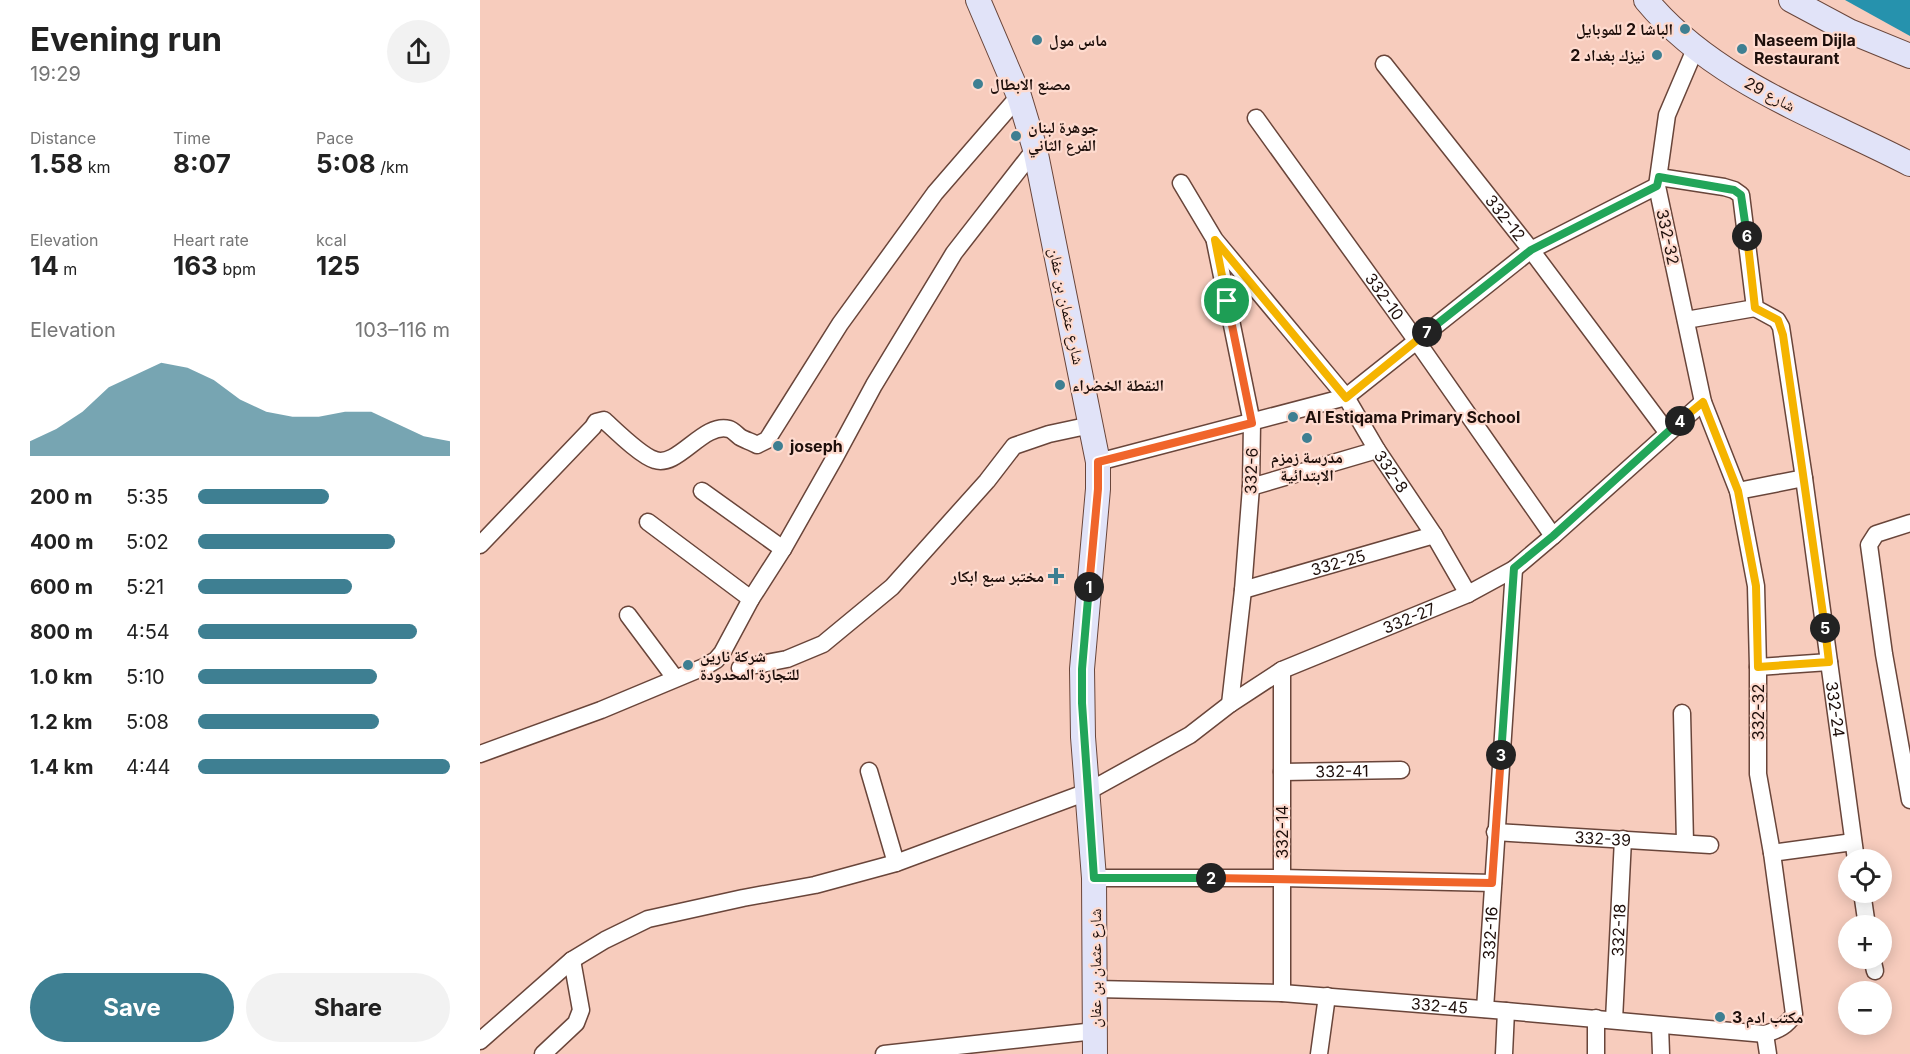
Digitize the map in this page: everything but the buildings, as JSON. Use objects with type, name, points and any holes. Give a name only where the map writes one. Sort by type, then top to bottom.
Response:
[{"type":"street","name":"شارع عثمان بن عفان","points":[[978,0],[1020,96],[1035,149],[1098,462],[1098,489],[1082,669],[1083,737],[1094,878],[1095,1042]]},
{"type":"street","name":"شارع 29","points":[[1646,0],[1675,30],[1734,75],[1910,164]]},
{"type":"street","points":[[1791,0],[1849,31],[1910,56]]},
{"type":"street","name":"332-32","points":[[1696,47],[1667,115],[1658,181],[1703,402],[1738,491],[1756,586],[1758,774],[1772,853],[1794,1014],[1782,1028]]},
{"type":"street","name":"332-12","points":[[1384,63],[1531,250],[1667,432]]},
{"type":"street","points":[[480,545],[596,422],[604,420],[645,455],[656,461],[666,460],[711,430],[729,429],[741,438],[757,445],[767,440],[840,324],[935,193],[1020,96]]},
{"type":"street","name":"332-10","points":[[1256,118],[1416,340],[1553,536]]},
{"type":"street","points":[[480,754],[601,710],[716,660],[783,549],[874,384],[954,253],[1035,149]]},
{"type":"street","points":[[1098,462],[1346,398],[1531,250],[1658,181],[1724,187],[1741,195],[1755,308],[1686,320]]},
{"type":"street","name":"332-8","points":[[1181,183],[1215,240],[1346,398],[1377,450],[1434,535],[1468,594]]},
{"type":"street","name":"332-6","points":[[1215,240],[1252,423],[1251,487],[1243,590],[1230,704]]},
{"type":"street","name":"332-24","points":[[1755,308],[1778,320],[1780,327],[1804,478],[1854,849]]},
{"type":"street","name":"332-27","points":[[480,1041],[572,960],[605,940],[648,919],[815,885],[896,863],[1087,792],[1190,735],[1230,704],[1282,670],[1468,594],[1514,568],[1703,402]]},
{"type":"street","points":[[740,668],[787,659],[823,644],[892,586],[987,481],[1014,446],[1049,434],[1091,424]]},
{"type":"street","points":[[1251,487],[1377,450]]},
{"type":"street","points":[[1738,491],[1804,478]]},
{"type":"street","points":[[702,491],[783,549]]},
{"type":"street","points":[[648,522],[751,599]]},
{"type":"street","points":[[1910,523],[1876,534],[1869,545],[1884,654],[1910,800]]},
{"type":"street","name":"332-25","points":[[1243,590],[1434,535]]},
{"type":"street","name":"332-16","points":[[1485,1009],[1514,568]]},
{"type":"street","points":[[628,615],[675,678]]},
{"type":"street","points":[[1758,667],[1829,662]]},
{"type":"street","name":"332-14","points":[[1282,670],[1282,993]]},
{"type":"street","points":[[1682,712],[1685,843]]},
{"type":"street","name":"332-41","points":[[1282,772],[1401,770]]},
{"type":"street","points":[[869,771],[896,863]]},
{"type":"street","name":"332-39","points":[[1495,832],[1710,845]]},
{"type":"street","name":"332-18","points":[[1614,1020],[1623,839]]},
{"type":"street","points":[[1772,853],[1853,842]]},
{"type":"street","points":[[1094,878],[1282,878],[1492,883]]},
{"type":"street","points":[[543,1054],[576,1023],[581,1010],[572,960]]},
{"type":"street","name":"332-45","points":[[1095,990],[1282,993],[1765,1034],[1782,1028]]},
{"type":"street","points":[[1319,1054],[1327,996]]},
{"type":"street","points":[[1504,1054],[1506,1011]]},
{"type":"street","points":[[1596,1018],[1596,1054]]},
{"type":"street","points":[[1660,1025],[1661,1054]]},
{"type":"street","points":[[1765,1034],[1768,1054]]},
{"type":"street","points":[[884,1054],[1095,1042]]},
{"type":"water","points":[[1845,0],[1910,0],[1910,36]]},
{"type":"place","name":"الباشا 2 للموبايل","points":[[1685,29]]},
{"type":"place","name":"ماس مول","points":[[1037,40]]},
{"type":"place","name":"Naseem Dijla Restaurant","points":[[1742,49]]},
{"type":"place","name":"نيزك بغداد 2","points":[[1657,55]]},
{"type":"place","name":"مصنع الابطال","points":[[978,84]]},
{"type":"place","name":"جوهرة لبنان الفرع الثاني","points":[[1016,136]]},
{"type":"place","name":"النقطة الخضراء","points":[[1060,385]]},
{"type":"place","name":"Al Estiqama Primary School","points":[[1293,417]]},
{"type":"place","name":"مدرسة زمزم الابتدائية","points":[[1307,438]]},
{"type":"place","name":"joseph","points":[[778,446]]},
{"type":"place","name":"مختبر سبع ابكار","points":[[1056,576]]},
{"type":"place","name":"شركة نارين للتجارة المحدودة","points":[[688,665]]},
{"type":"place","name":"مكتب ادم 3","points":[[1720,1017]]},
{"type":"route","points":[[1659,177],[1734,190],[1741,195],[1744,208],[1755,308],[1778,320],[1783,335],[1829,662],[1758,667],[1756,586],[1738,491],[1703,402],[1514,568],[1492,883],[1282,878],[1094,878],[1083,737],[1082,669],[1098,489],[1098,462],[1252,423],[1227,301],[1215,240],[1346,398],[1531,250],[1657,186],[1659,177]]}]
